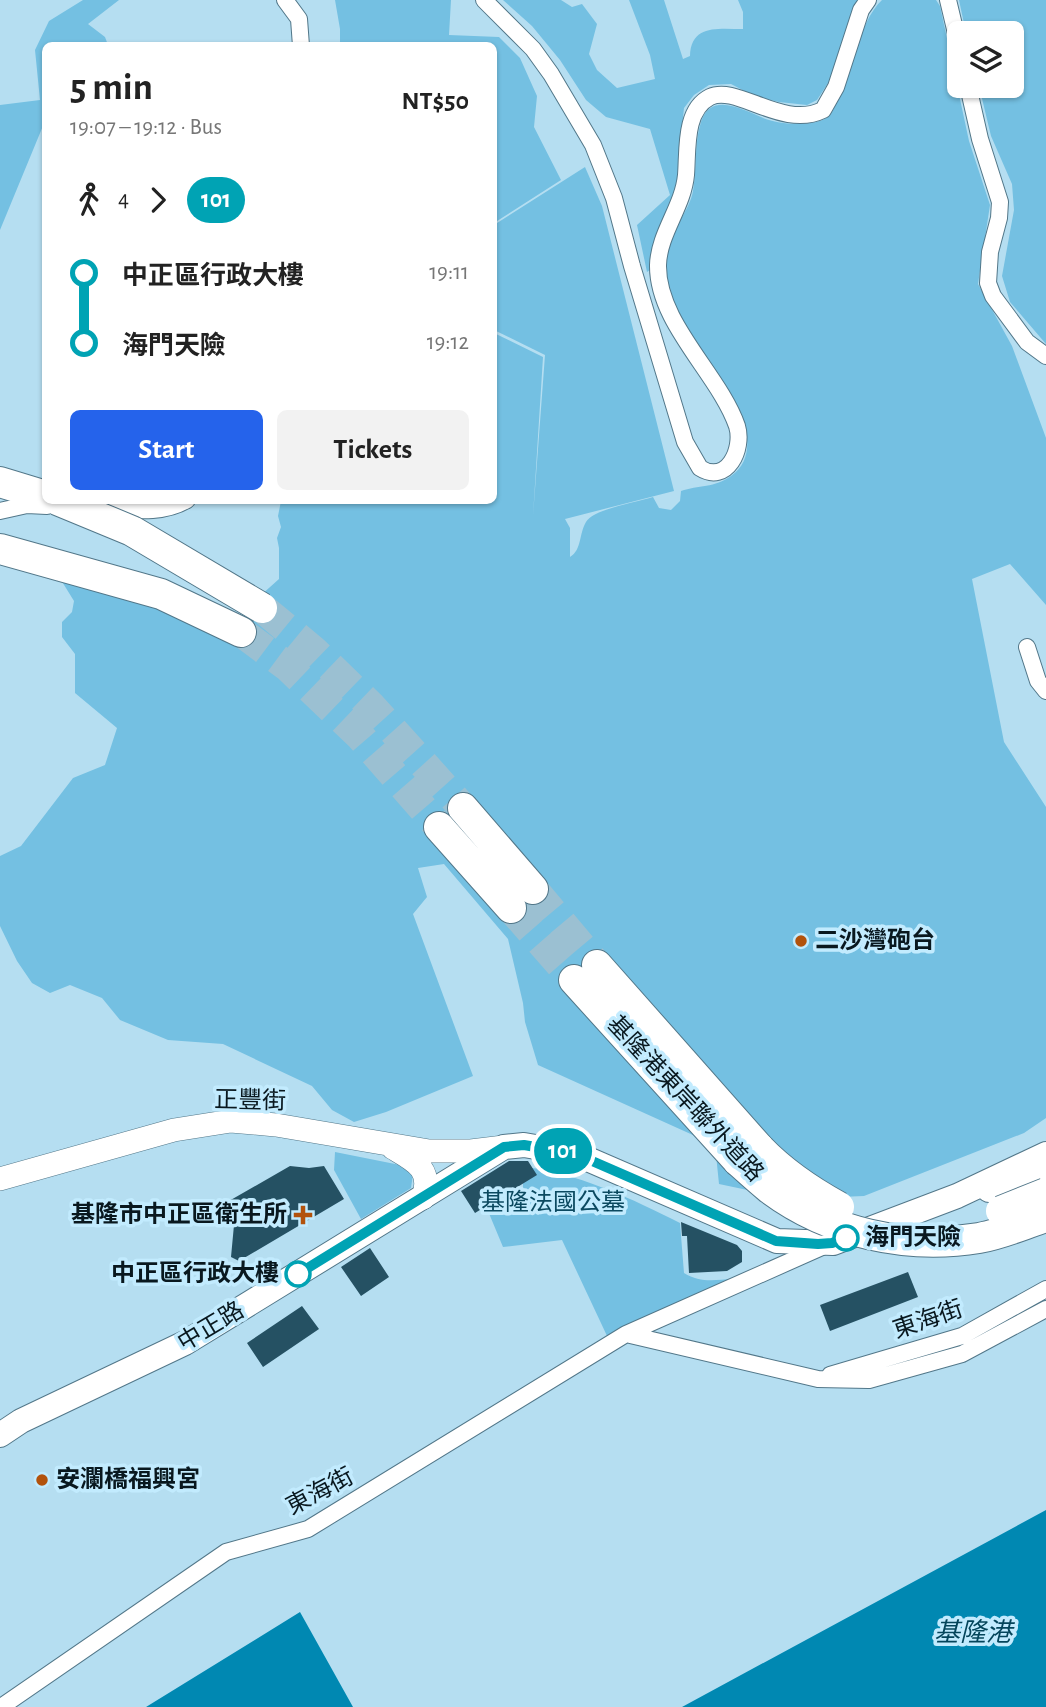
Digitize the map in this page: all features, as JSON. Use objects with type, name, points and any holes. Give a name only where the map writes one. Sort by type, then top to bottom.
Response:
[{"type":"highway","points":[[0,482],[42,495]]},
{"type":"highway","points":[[67,504],[131,531],[262,608]]},
{"type":"highway","points":[[0,549],[161,594],[241,632]]},
{"type":"highway","points":[[439,827],[522,899],[463,808]]},
{"type":"highway","name":"基隆港東岸聯外道路","points":[[585,973],[749,1155],[771,1189],[795,1205],[834,1223],[900,1241],[936,1242],[980,1237],[1046,1217]]},
{"type":"highway","name":"基隆港東岸聯外道路","points":[[749,1155],[779,1168],[843,1209],[875,1218],[938,1222],[967,1220],[1007,1210],[1046,1193]]},
{"type":"main road","points":[[504,1147],[524,1145],[576,1154],[776,1241],[832,1243],[957,1196],[1046,1154]]},
{"type":"main road","name":"中正路","points":[[0,1433],[185,1343],[504,1147]]},
{"type":"main road","points":[[957,1196],[1046,1179]]},
{"type":"street","points":[[285,0],[299,19],[301,42]]},
{"type":"street","points":[[484,0],[533,49],[588,135],[614,198],[685,442],[700,468],[711,472],[726,468],[736,457],[738,429],[718,388],[695,357],[677,324],[659,282],[660,246],[679,206],[684,187],[694,111],[712,96],[723,95],[786,114],[806,115],[823,110],[836,87],[862,10],[868,0]]},
{"type":"street","points":[[948,0],[953,21]]},
{"type":"street","points":[[971,98],[980,139],[1000,202],[999,218],[990,251],[988,283],[993,296],[1027,342],[1046,356]]},
{"type":"street","points":[[0,511],[27,505],[159,510],[180,504]]},
{"type":"street","points":[[1027,648],[1038,681],[1046,691]]},
{"type":"street","name":"正豐街","points":[[0,1179],[174,1130],[231,1121],[289,1127],[429,1151],[471,1151],[504,1147]]},
{"type":"street","points":[[388,1145],[415,1161],[424,1171],[427,1185],[423,1198]]},
{"type":"street","name":"東海街","points":[[1,1707],[226,1552],[308,1529],[626,1334],[832,1243]]},
{"type":"street","name":"東海街","points":[[818,1379],[962,1336],[1046,1289]]},
{"type":"street","name":"東海街","points":[[626,1334],[818,1379],[869,1380],[962,1354],[1046,1309]]},
{"type":"street","points":[[676,1312],[671,1327],[677,1341],[684,1346]]},
{"type":"green space","points":[[83,0],[119,0],[88,24],[105,37],[107,42],[42,42],[42,128],[0,230],[0,105],[40,100],[35,50],[49,21]]},
{"type":"green space","points":[[335,0],[451,0],[449,35],[499,37],[520,58],[537,96],[534,127],[561,180],[497,221],[497,42],[340,42]]},
{"type":"green space","points":[[503,0],[561,0],[572,7],[582,4],[597,24],[589,54],[597,70],[617,88],[655,79],[650,55],[629,0],[664,0],[683,59],[690,56],[695,38],[701,33],[716,29],[743,29],[743,12],[738,0],[859,0],[832,77],[817,100],[807,105],[779,102],[754,96],[731,84],[709,85],[694,95],[684,108],[675,198],[653,268],[647,272],[637,225],[670,195],[650,129],[606,117],[586,100],[560,60],[532,26]]},
{"type":"green space","points":[[882,0],[936,0],[940,6],[947,39],[947,98],[960,98],[969,141],[990,205],[978,284],[1012,346],[1046,438],[1046,605],[1010,564],[972,579],[1004,742],[1046,807],[1046,1118],[1024,1133],[864,1196],[791,1199],[719,1184],[715,1145],[538,1065],[525,1022],[508,939],[444,864],[418,868],[427,897],[413,914],[473,1076],[386,1112],[354,1122],[332,1110],[312,1086],[223,1044],[168,1040],[120,1020],[102,998],[70,985],[50,993],[32,983],[17,961],[0,926],[0,856],[21,846],[73,778],[105,765],[117,728],[75,693],[75,654],[62,637],[62,622],[72,612],[74,601],[61,580],[122,596],[238,635],[260,596],[279,579],[277,538],[281,527],[278,516],[280,504],[497,504],[497,334],[543,357],[533,516],[545,355],[497,331],[497,223],[585,167],[602,206],[674,491],[565,519],[570,528],[570,557],[577,550],[586,522],[597,513],[653,497],[659,508],[671,510],[680,501],[681,491],[713,484],[731,476],[746,456],[743,420],[726,386],[684,325],[667,284],[666,254],[669,241],[693,191],[701,122],[713,106],[722,105],[783,123],[801,124],[825,119],[832,112],[843,89],[867,21]]},
{"type":"green space","points":[[959,0],[1046,0],[1046,344],[1010,302],[1002,276],[1014,210],[1012,184],[991,136],[982,98],[1024,98],[1024,21],[963,21]]},
{"type":"green space","points":[[335,1152],[405,1166],[413,1174],[411,1188],[361,1219],[334,1170]]},
{"type":"green space","name":"基隆法國公墓","points":[[523,1167],[542,1169],[582,1180],[624,1196],[680,1223],[684,1273],[702,1280],[733,1279],[608,1338],[562,1240],[503,1247],[488,1211],[523,1189]]},
{"type":"water","name":"基隆港","points":[[1046,1510],[1046,1707],[682,1707]]},
{"type":"water","points":[[300,1612],[353,1707],[146,1707]]},
{"type":"building","points":[[509,1161],[528,1161],[537,1175],[475,1213],[461,1191]]},
{"type":"building","points":[[290,1166],[324,1166],[344,1199],[239,1261],[231,1257],[234,1225],[222,1205]]},
{"type":"building","points":[[681,1222],[737,1245],[742,1251],[742,1262],[727,1271],[689,1273],[687,1236],[682,1236]]},
{"type":"building","points":[[370,1248],[389,1277],[361,1296],[341,1267]]},
{"type":"building","points":[[908,1272],[918,1297],[830,1331],[820,1305]]},
{"type":"building","points":[[302,1306],[319,1329],[263,1367],[247,1343]]},
{"type":"tunnel","points":[[262,608],[314,651],[371,706],[463,808]]},
{"type":"tunnel","points":[[241,632],[288,667],[360,736],[439,827]]},
{"type":"tunnel","points":[[533,889],[597,965]]},
{"type":"tunnel","points":[[511,908],[574,980]]},
{"type":"bus line","name":"101","points":[[298,1274],[504,1147],[524,1145],[576,1154],[776,1241],[818,1244],[846,1238]]},
{"type":"place","name":"二沙灣砲台","points":[[801,941]]},
{"type":"place","name":"基隆市中正區衛生所","points":[[303,1215]]},
{"type":"place","name":"海門天險","points":[[846,1238]]},
{"type":"place","name":"中正區行政大樓","points":[[298,1274]]},
{"type":"place","name":"安瀾橋福興宮","points":[[42,1480]]}]
